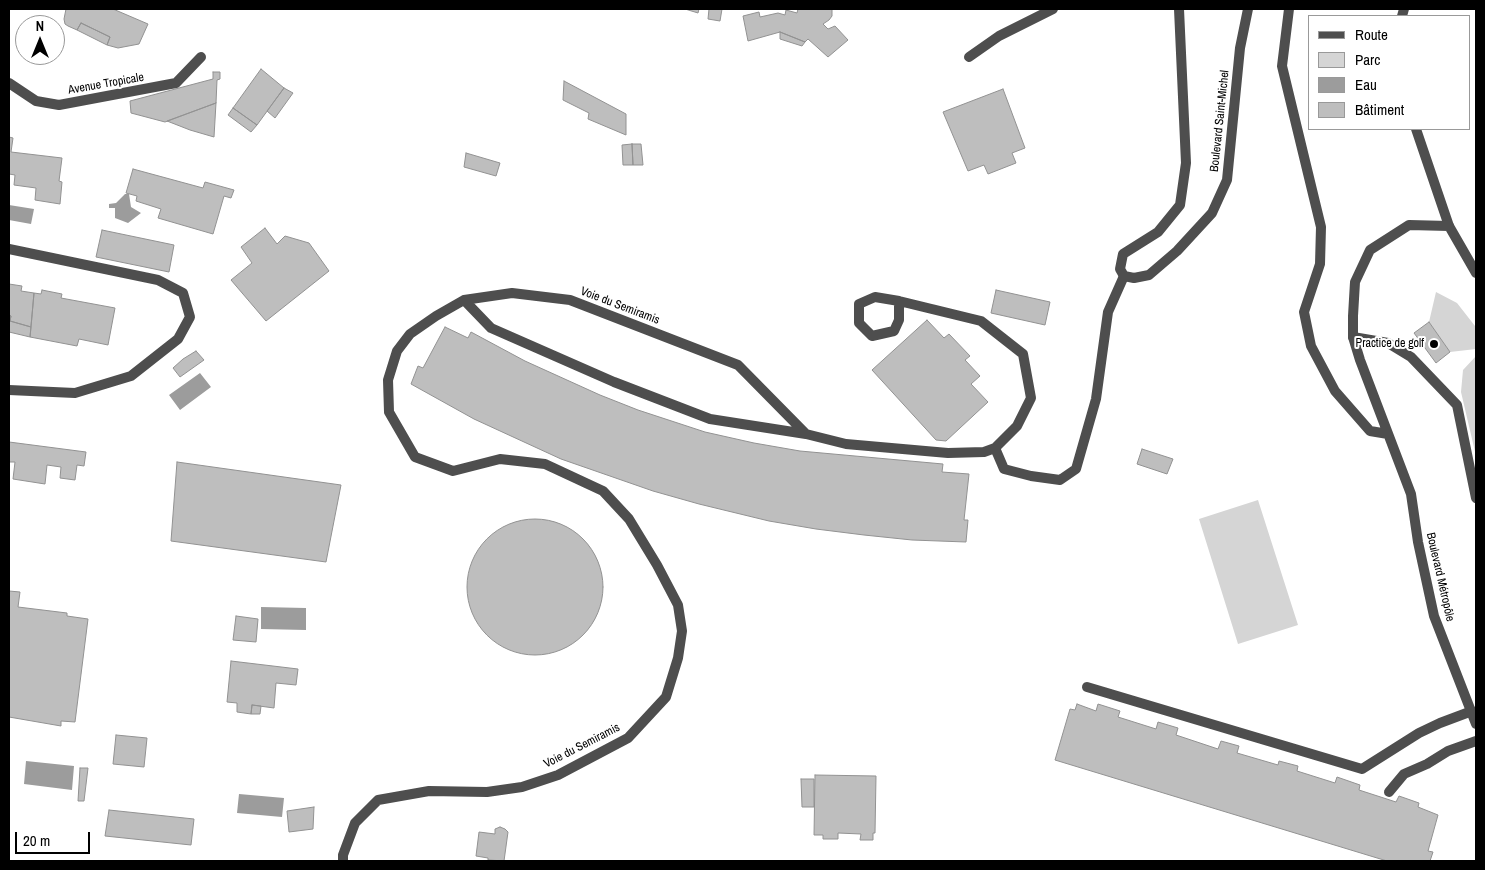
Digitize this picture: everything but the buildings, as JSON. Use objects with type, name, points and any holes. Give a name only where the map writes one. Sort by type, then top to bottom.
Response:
[{"type":"street","points":[[969,57],[999,36],[1053,9]]},
{"type":"street","points":[[995,448],[1004,469],[1031,476],[1060,480],[1076,469],[1096,399],[1108,312],[1124,276],[1120,268],[1123,254],[1158,232],[1180,205],[1186,163],[1179,9]]},
{"type":"street","name":"Boulevard Saint-Michel","points":[[1124,276],[1134,278],[1149,275],[1177,252],[1212,213],[1227,180],[1240,48],[1248,9]]},
{"type":"street","points":[[1289,9],[1282,66],[1321,226],[1320,264],[1304,312],[1311,346],[1340,398],[1370,431],[1388,434]]},
{"type":"street","name":"Avenue Tropicale","points":[[9,84],[36,101],[59,105],[176,83],[202,57]]},
{"type":"street","points":[[1416,130],[1449,226],[1476,273]]},
{"type":"street","name":"Boulevard Métropôle","points":[[1449,226],[1409,225],[1370,250],[1355,282],[1352,316],[1353,337],[1411,494],[1418,542],[1434,616],[1476,724]]},
{"type":"street","points":[[9,249],[158,280],[183,293],[190,317],[178,339],[131,376],[75,393],[9,390]]},
{"type":"street","name":"Voie du Semiramis","points":[[343,861],[343,855],[355,823],[378,800],[429,791],[487,792],[522,787],[558,775],[628,738],[666,697],[678,658],[682,631],[678,605],[657,565],[629,518],[604,492],[545,464],[500,460],[452,471],[415,456],[389,412],[388,380],[398,351],[410,334],[464,300],[512,293],[570,300],[738,366],[806,434]]},
{"type":"street","points":[[464,300],[491,328],[614,382],[710,419],[806,434],[846,444],[948,453],[984,452],[995,448],[1017,426],[1031,398],[1023,354],[981,321],[899,301],[875,297],[858,304],[859,323],[872,336],[894,331],[899,320],[899,301]]},
{"type":"street","points":[[1353,337],[1388,343],[1411,357],[1457,405],[1476,498]]},
{"type":"street","points":[[1087,687],[1362,769],[1419,733],[1472,711]]},
{"type":"street","points":[[1389,792],[1404,774],[1427,764],[1448,751],[1476,741]]},
{"type":"green space","points":[[1436,292],[1457,303],[1475,326],[1476,349],[1450,352],[1429,322]]},
{"type":"green space","points":[[1476,356],[1476,456],[1461,392],[1463,370]]},
{"type":"green space","points":[[1258,500],[1298,625],[1238,644],[1199,519]]},
{"type":"water","points":[[125,194],[129,194],[131,207],[141,213],[128,223],[115,218],[115,208],[109,208],[109,204],[116,203]]},
{"type":"water","points":[[9,205],[34,209],[31,224],[9,220]]},
{"type":"water","points":[[200,373],[211,387],[180,410],[169,395]]},
{"type":"water","points":[[524,530],[546,531],[564,540],[571,546],[579,560],[582,573],[581,588],[576,601],[567,611],[557,617],[543,620],[531,618],[522,614],[512,603],[527,591],[542,593],[547,588],[549,582],[549,576],[540,569],[533,569],[527,574],[518,570],[502,552],[498,543],[512,534]]},
{"type":"water","points":[[261,607],[306,608],[306,630],[261,629]]},
{"type":"water","points":[[26,761],[74,766],[72,790],[24,784]]},
{"type":"water","points":[[239,794],[284,798],[282,817],[237,813]]},
{"type":"place","name":"Practice de golf","points":[[1434,344]]}]
